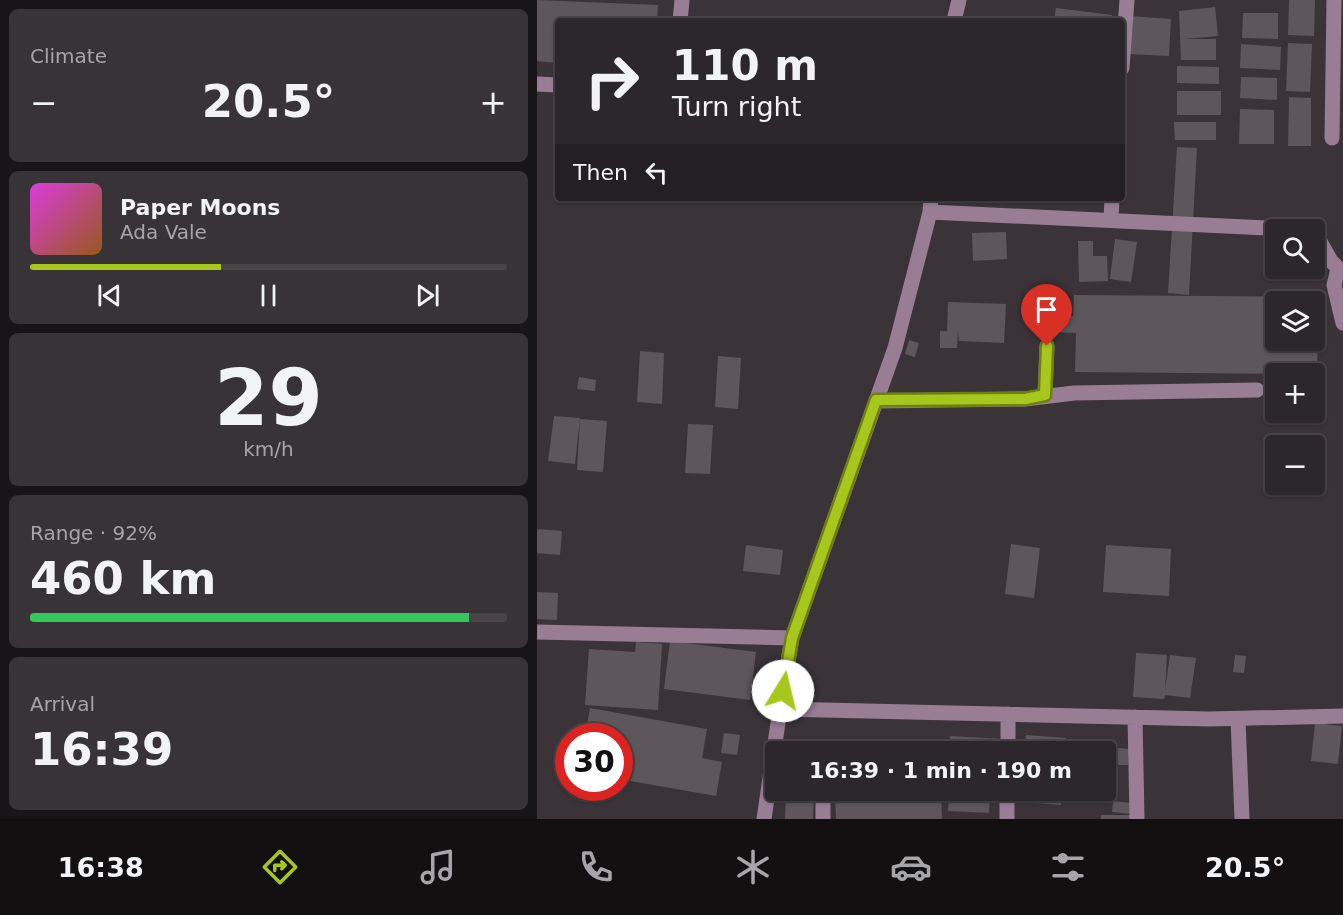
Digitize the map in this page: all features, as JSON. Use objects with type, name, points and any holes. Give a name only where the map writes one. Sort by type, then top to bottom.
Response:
[{"type":"street","points":[[680,18],[682,0]]},
{"type":"street","points":[[955,18],[959,0]]},
{"type":"street","points":[[1125,27],[1127,0]]},
{"type":"street","points":[[1332,138],[1334,0]]},
{"type":"street","points":[[537,84],[555,85]]},
{"type":"street","points":[[1111,220],[1113,201]]},
{"type":"street","points":[[764,819],[792,638],[895,348],[930,205],[1111,220],[1265,228]]},
{"type":"street","points":[[1325,247],[1341,271],[1334,285],[1343,323]]},
{"type":"street","points":[[1045,395],[1047,346]]},
{"type":"street","points":[[876,400],[1025,399],[1045,395],[1257,390]]},
{"type":"street","points":[[537,632],[792,638]]},
{"type":"street","points":[[780,709],[1238,719],[1343,716]]},
{"type":"street","points":[[1008,714],[1008,741]]},
{"type":"street","points":[[1135,717],[1137,819]]},
{"type":"street","points":[[1238,719],[1242,819]]},
{"type":"street","points":[[823,801],[823,819]]},
{"type":"street","points":[[1007,801],[1007,819]]},
{"type":"building","points":[[537,0],[658,5],[657,18],[555,18],[555,63],[537,61]]},
{"type":"building","points":[[1289,0],[1315,0],[1314,36],[1288,35]]},
{"type":"building","points":[[1215,7],[1218,36],[1184,39],[1216,39],[1216,60],[1181,60],[1179,11]]},
{"type":"building","points":[[1056,8],[1112,15],[1112,18],[1054,18]]},
{"type":"building","points":[[1243,13],[1278,13],[1278,39],[1242,38]]},
{"type":"building","points":[[1130,16],[1171,19],[1169,56],[1128,54]]},
{"type":"building","points":[[1288,43],[1312,44],[1310,92],[1286,91]]},
{"type":"building","points":[[1241,44],[1281,47],[1280,70],[1240,68]]},
{"type":"building","points":[[1177,66],[1219,67],[1219,84],[1177,83]]},
{"type":"building","points":[[1241,77],[1277,78],[1277,100],[1240,98]]},
{"type":"building","points":[[1177,91],[1221,91],[1221,115],[1177,115]]},
{"type":"building","points":[[1289,97],[1311,98],[1311,146],[1288,146]]},
{"type":"building","points":[[1240,109],[1274,110],[1274,144],[1239,144]]},
{"type":"building","points":[[1174,122],[1216,122],[1216,140],[1175,140]]},
{"type":"building","points":[[1177,147],[1197,148],[1189,295],[1168,293]]},
{"type":"building","points":[[1006,232],[1007,259],[973,261],[972,233]]},
{"type":"building","points":[[1115,239],[1137,242],[1131,282],[1110,279]]},
{"type":"building","points":[[1078,241],[1093,241],[1093,256],[1107,256],[1108,281],[1079,282]]},
{"type":"building","points":[[1074,295],[1265,297],[1265,351],[1317,351],[1317,363],[1265,363],[1265,374],[1075,372],[1076,333],[1047,332],[1047,315],[1073,316]]},
{"type":"building","points":[[948,302],[1006,304],[1004,343],[959,341],[958,331],[957,348],[940,348],[940,331],[947,331]]},
{"type":"building","points":[[909,340],[919,343],[915,357],[905,354]]},
{"type":"building","points":[[640,351],[664,353],[662,404],[637,402]]},
{"type":"building","points":[[718,356],[741,358],[738,409],[715,407]]},
{"type":"building","points":[[579,377],[596,380],[595,391],[577,389]]},
{"type":"building","points":[[554,416],[580,418],[575,464],[548,461]]},
{"type":"building","points":[[580,419],[607,421],[603,472],[577,470]]},
{"type":"building","points":[[688,424],[713,425],[710,474],[685,473]]},
{"type":"building","points":[[537,529],[562,531],[560,555],[537,553]]},
{"type":"building","points":[[1011,544],[1040,548],[1034,598],[1005,594]]},
{"type":"building","points":[[746,545],[783,550],[780,575],[743,571]]},
{"type":"building","points":[[1106,545],[1171,549],[1169,596],[1103,592]]},
{"type":"building","points":[[537,592],[558,593],[557,620],[537,619]]},
{"type":"building","points":[[670,641],[756,652],[750,700],[664,689]]},
{"type":"building","points":[[636,642],[662,644],[658,710],[585,705],[589,649],[635,652]]},
{"type":"building","points":[[1136,653],[1167,655],[1165,690],[1170,655],[1196,658],[1190,698],[1165,695],[1164,699],[1133,697]]},
{"type":"building","points":[[1235,655],[1246,656],[1244,673],[1233,672]]},
{"type":"building","points":[[590,708],[707,729],[702,758],[722,762],[716,796],[633,781],[633,723],[587,723]]},
{"type":"building","points":[[1315,723],[1342,726],[1338,764],[1311,761]]},
{"type":"building","points":[[724,733],[740,735],[737,755],[721,753]]},
{"type":"building","points":[[1026,735],[1066,738],[1066,741],[1026,741]]},
{"type":"building","points":[[950,736],[1003,739],[1003,741],[950,741]]},
{"type":"building","points":[[1117,748],[1129,749],[1128,765],[1116,765]]},
{"type":"building","points":[[786,801],[814,801],[813,819],[785,819]]},
{"type":"building","points":[[835,801],[941,801],[942,819],[836,819]]},
{"type":"building","points":[[948,801],[990,801],[989,813],[948,811]]},
{"type":"building","points":[[1022,801],[1061,801],[1061,805]]},
{"type":"building","points":[[1113,801],[1132,803],[1131,814],[1112,812]]},
{"type":"building","points":[[1101,815],[1131,815],[1131,819],[1101,819]]},
{"type":"route","points":[[783,691],[792,638],[876,400],[1025,399],[1045,395],[1047,346]]}]
